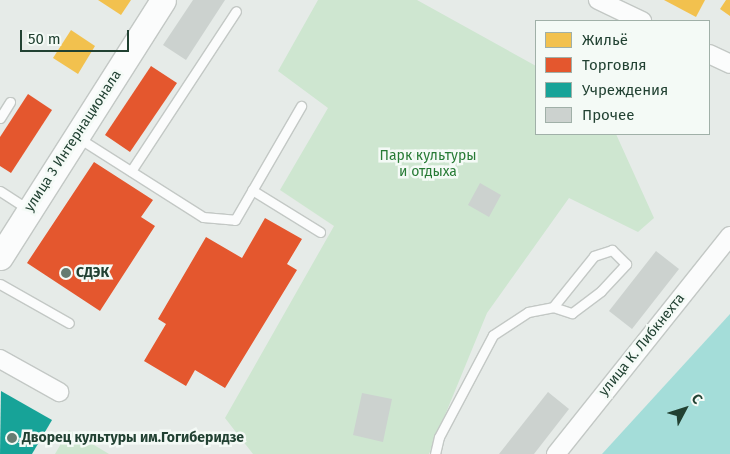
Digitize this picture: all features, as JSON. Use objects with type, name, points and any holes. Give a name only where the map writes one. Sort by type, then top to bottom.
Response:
[{"type":"street","name":"улица 3 Интернационала","points":[[0,257],[163,0]]},
{"type":"street","points":[[598,0],[640,20]]},
{"type":"street","points":[[710,54],[730,64]]},
{"type":"street","name":"улица К. Либкнехта","points":[[556,454],[730,236]]},
{"type":"street","points":[[0,359],[59,392]]},
{"type":"lane","points":[[131,171],[236,11]]},
{"type":"lane","points":[[0,118],[10,102]]},
{"type":"lane","points":[[76,137],[203,217],[235,220],[301,106]]},
{"type":"lane","points":[[252,190],[320,232]]},
{"type":"lane","points":[[0,191],[29,210]]},
{"type":"lane","points":[[435,454],[439,437],[493,336],[528,312],[553,308],[572,312],[601,291],[626,264],[612,250],[594,256],[553,308]]},
{"type":"lane","points":[[0,284],[69,323]]},
{"type":"green space","name":"Парк культуры и отдыха","points":[[318,0],[417,0],[535,65],[535,135],[616,135],[654,218],[638,232],[569,198],[487,313],[429,454],[253,454],[225,418],[334,226],[280,190],[328,108],[278,71]]},
{"type":"green space","points":[[69,430],[109,454],[55,454]]},
{"type":"water","points":[[730,314],[730,454],[602,454]]},
{"type":"building: Жильё","points":[[98,0],[131,0],[121,15]]},
{"type":"building: Жильё","points":[[664,0],[705,0],[696,17]]},
{"type":"building: Жильё","points":[[726,0],[730,0],[730,16],[720,9]]},
{"type":"building: Жильё","points":[[71,30],[95,46],[78,74],[53,58]]},
{"type":"building: Торговля","points":[[151,66],[177,83],[130,152],[105,135]]},
{"type":"building: Торговля","points":[[28,94],[52,110],[11,173],[0,166],[0,137]]},
{"type":"building: Торговля","points":[[94,162],[153,200],[141,217],[155,226],[100,311],[27,263]]},
{"type":"building: Торговля","points":[[265,218],[302,239],[287,264],[297,270],[225,388],[195,370],[186,386],[144,361],[166,324],[158,319],[206,237],[242,258]]},
{"type":"building: Учреждения","points":[[1,391],[52,420],[32,454],[0,454]]},
{"type":"building: Прочее","points":[[193,0],[225,0],[186,60],[163,45]]},
{"type":"building: Прочее","points":[[480,183],[501,195],[489,217],[468,205]]},
{"type":"building: Прочее","points":[[656,251],[679,269],[632,329],[609,311]]},
{"type":"building: Прочее","points":[[548,392],[569,409],[534,454],[499,454]]},
{"type":"building: Прочее","points":[[362,393],[392,399],[383,442],[353,435]]},
{"type":"place","name":"СДЭК","points":[[66,273]]},
{"type":"place","name":"Дворец культуры им.Гогиберидзе","points":[[12,438]]}]
